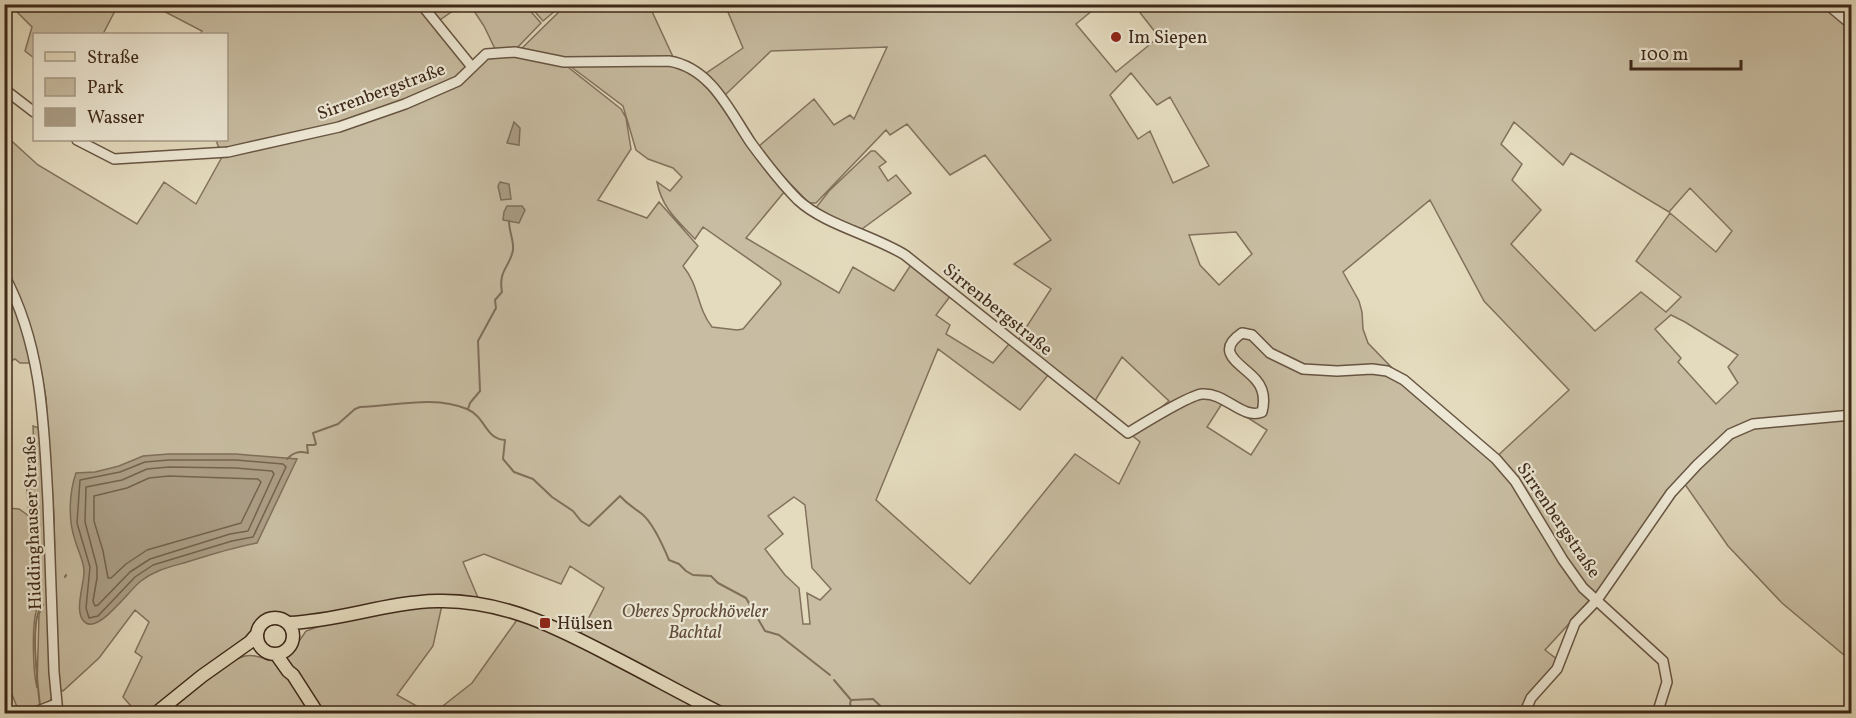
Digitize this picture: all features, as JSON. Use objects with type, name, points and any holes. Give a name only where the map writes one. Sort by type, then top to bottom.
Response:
[{"type":"main road","points":[[155,714],[202,676],[231,657],[257,634],[262,623],[269,618],[278,618],[289,623],[317,620],[390,605],[455,601],[520,613],[563,631],[722,714]]},
{"type":"main road","points":[[231,657],[254,650],[276,651],[317,620]]},
{"type":"main road","points":[[289,623],[294,632],[294,638]]},
{"type":"main road","points":[[257,634],[260,646],[276,651],[318,714]]},
{"type":"street","points":[[421,4],[472,67]]},
{"type":"street","points":[[1827,4],[1851,25]]},
{"type":"street","name":"Sirrenbergstraße","points":[[78,141],[114,159],[244,150],[339,128],[405,104],[458,81],[486,54],[515,52],[564,62],[669,61],[685,65],[710,82],[753,145],[799,200],[812,211],[888,244],[905,255],[1128,433],[1199,394],[1214,394],[1248,413],[1262,412],[1263,393],[1256,379],[1238,365],[1231,356],[1230,345],[1242,333],[1252,335],[1270,353],[1302,369],[1336,371],[1372,369],[1387,371],[1404,380],[1496,459],[1515,481],[1583,588],[1663,661],[1667,682],[1657,714]]},
{"type":"street","points":[[4,89],[33,111]]},
{"type":"street","name":"Hiddinghauser Straße","points":[[4,275],[21,312],[32,346],[43,411],[57,709],[37,711]]},
{"type":"street","points":[[1525,712],[1531,698],[1557,669],[1575,623],[1597,600],[1671,493],[1730,434],[1753,424],[1851,415]]},
{"type":"green space","points":[[10,5],[118,5],[104,33],[33,33],[33,57],[25,51],[32,27]]},
{"type":"green space","name":"Oberes Sprockhöveler Bachtal","points":[[152,5],[420,5],[471,67],[460,82],[487,55],[514,53],[564,64],[621,109],[626,118],[631,149],[598,200],[647,218],[659,202],[698,246],[683,266],[692,281],[707,319],[712,327],[737,330],[743,329],[781,284],[780,281],[703,227],[695,239],[666,206],[657,182],[670,191],[682,177],[673,168],[648,159],[636,150],[623,106],[566,63],[671,63],[701,79],[720,100],[750,148],[785,191],[746,238],[839,293],[853,267],[894,291],[912,263],[951,295],[936,315],[950,325],[946,334],[993,363],[1009,344],[1049,374],[1020,410],[938,349],[876,500],[970,584],[1075,454],[1119,484],[1140,442],[1129,433],[1169,401],[1122,357],[1093,404],[1018,340],[1051,289],[1014,264],[1051,240],[985,155],[950,175],[907,124],[890,135],[886,130],[816,203],[809,203],[781,174],[759,146],[814,99],[834,125],[850,115],[854,119],[887,47],[771,51],[724,96],[705,74],[743,48],[725,5],[1099,5],[1076,24],[1116,72],[1159,37],[1134,5],[1822,5],[1852,28],[1851,413],[1821,422],[1851,418],[1851,661],[1782,603],[1728,546],[1682,480],[1600,590],[1545,650],[1558,660],[1523,713],[434,713],[472,683],[519,617],[577,641],[604,588],[570,566],[561,584],[484,554],[463,562],[479,600],[297,620],[277,613],[264,615],[257,620],[251,634],[148,713],[137,713],[123,697],[142,657],[135,652],[149,622],[135,610],[99,658],[63,691],[60,689],[57,664],[54,516],[46,398],[41,370],[21,302],[5,268],[5,135],[38,165],[137,224],[164,182],[196,204],[222,157],[216,141],[228,141],[228,33],[201,33],[202,31]],"holes":[[[1131,73],[1157,105],[1170,97],[1209,166],[1173,183],[1150,131],[1138,139],[1110,95]],[[1514,122],[1563,165],[1571,153],[1669,212],[1690,188],[1732,231],[1716,252],[1670,213],[1636,261],[1681,297],[1666,312],[1641,292],[1595,331],[1511,244],[1541,210],[1512,180],[1522,164],[1501,144]],[[1430,200],[1484,301],[1569,390],[1493,460],[1403,382],[1390,375],[1372,371],[1393,369],[1368,343],[1363,329],[1359,301],[1343,272]],[[1236,232],[1252,254],[1219,285],[1200,265],[1189,235]],[[1671,315],[1738,355],[1728,367],[1738,383],[1716,404],[1678,362],[1681,358],[1655,329]],[[1223,402],[1267,430],[1251,455],[1207,427]],[[794,497],[805,505],[812,568],[831,589],[820,600],[807,593],[810,624],[803,624],[799,588],[785,575],[765,549],[783,534],[768,516]]]},
{"type":"green space","points":[[422,5],[461,5],[437,22]]},
{"type":"green space","points":[[470,5],[525,5],[541,23],[515,50],[496,51],[484,26]]},
{"type":"green space","points":[[529,5],[562,5],[543,21]]},
{"type":"green space","points":[[566,5],[649,5],[674,59],[564,60],[519,51]]},
{"type":"green space","points":[[871,151],[875,151],[886,162],[879,167],[888,181],[896,175],[911,193],[862,229],[815,209],[829,191]]},
{"type":"green space","points":[[4,282],[24,333],[31,363],[20,363],[15,359],[11,361],[5,335]]},
{"type":"green space","points":[[33,426],[39,428],[42,434],[53,697],[43,706],[19,712],[7,682],[7,640],[4,640],[4,515],[7,508],[19,509],[29,516],[26,477],[35,476]],"holes":[[[43,605],[39,614],[37,688],[34,623],[38,606]]]},
{"type":"green space","points":[[442,605],[433,646],[397,695],[429,713],[164,714],[226,665],[245,656],[268,660],[293,650],[306,631],[354,616]]},
{"type":"water","points":[[514,122],[520,128],[519,145],[507,143]]},
{"type":"water","points":[[500,182],[509,184],[511,199],[501,200],[498,186]]},
{"type":"water","points":[[507,206],[522,206],[525,210],[519,223],[503,220]]},
{"type":"water","points":[[236,454],[297,459],[257,543],[157,571],[136,585],[107,616],[92,624],[86,623],[82,619],[79,606],[84,576],[83,566],[70,515],[76,473],[95,472],[119,466],[143,456]]},
{"type":"waterway","points":[[468,409],[480,391],[478,341],[496,308],[495,300],[502,292],[503,274],[512,256],[513,243],[509,221]]},
{"type":"waterway","points":[[287,459],[297,453],[308,453],[307,445],[316,444],[313,433],[338,424],[360,407],[428,402],[467,409],[478,417],[493,436],[505,440],[503,459],[514,472],[533,479],[589,526],[620,496],[650,523],[669,560],[679,564],[693,575],[711,576],[718,583],[746,598],[765,631],[779,635],[830,675]]},
{"type":"waterway","points":[[40,706],[35,638],[38,613],[42,606]]},
{"type":"waterway","points":[[834,680],[851,700],[873,699],[889,714]]},
{"type":"waterway","points":[[851,700],[850,704],[855,714]]},
{"type":"place","name":"Im Siepen","points":[[1116,37]]},
{"type":"place","name":"Hülsen","points":[[545,623]]}]
